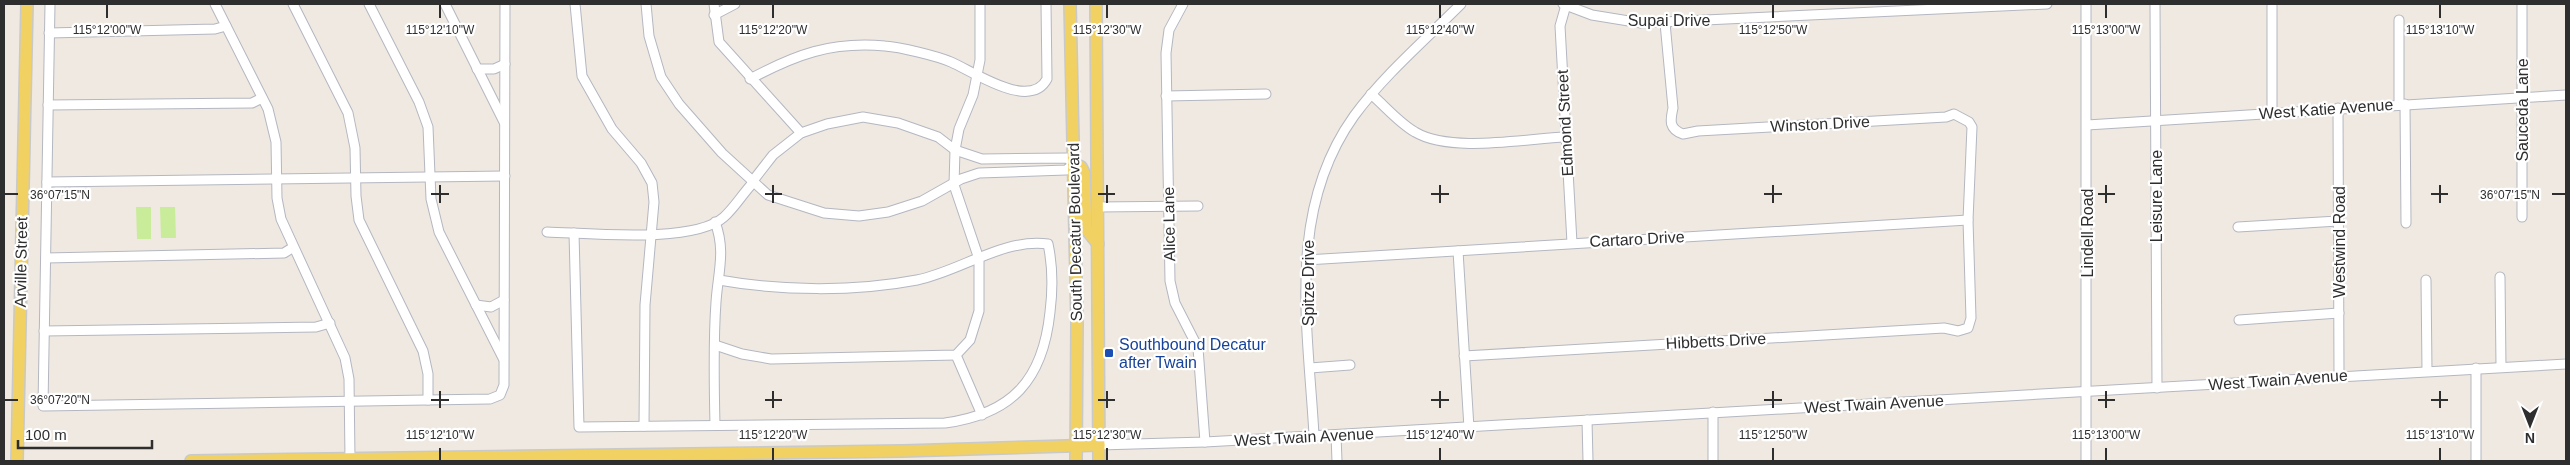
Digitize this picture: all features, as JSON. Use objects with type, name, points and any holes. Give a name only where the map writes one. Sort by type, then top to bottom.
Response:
[{"type":"main road","name":"Arville Street","points":[[17,461],[27,4]]},
{"type":"main road","name":"South Decatur Boulevard","points":[[1070,4],[1074,164],[1076,461]]},
{"type":"main road","name":"South Decatur Boulevard","points":[[1096,4],[1099,461]]},
{"type":"main road","points":[[1074,164],[1081,167],[1084,172],[1086,181],[1086,229],[1098,244]]},
{"type":"main road","name":"West Twain Avenue","points":[[191,461],[903,456],[1099,445]]},
{"type":"street","points":[[50,4],[43,406],[496,398],[503,390],[504,361],[505,4]]},
{"type":"street","points":[[215,4],[274,126],[281,219],[292,248],[330,323],[345,358],[349,401],[350,459]]},
{"type":"street","points":[[293,4],[348,113],[354,135],[357,209],[363,231],[423,351],[428,374],[428,400]]},
{"type":"street","points":[[369,4],[424,115],[430,140],[430,177],[435,220],[504,361]]},
{"type":"street","points":[[445,4],[505,125]]},
{"type":"street","points":[[575,4],[582,76],[612,129],[641,163],[652,183],[654,202],[653,235],[645,305],[644,426]]},
{"type":"street","points":[[547,232],[653,235],[699,230],[723,218],[752,182],[773,154],[801,133],[827,124],[863,117],[898,123],[938,137],[955,150],[982,159],[1067,158],[1074,164],[1066,170],[979,173],[922,201],[888,212],[859,216],[824,213],[768,195],[752,182],[679,104],[661,77],[649,36],[646,4]]},
{"type":"street","points":[[714,4],[718,42],[801,133]]},
{"type":"street","points":[[714,15],[735,4]]},
{"type":"street","points":[[750,79],[789,58],[834,46],[885,46],[950,61],[996,85],[1015,90],[1035,90],[1042,87],[1047,79],[1046,4]]},
{"type":"street","name":"Alice Lane","points":[[1183,4],[1169,30],[1166,53],[1170,281],[1175,303],[1198,348],[1205,442]]},
{"type":"street","name":"Spitze Drive","points":[[1314,435],[1306,260],[1309,226],[1323,173],[1336,144],[1372,94],[1461,4]]},
{"type":"street","name":"Supai Drive","points":[[1564,4],[1592,15],[1641,23],[1666,23],[1882,8],[2047,4]]},
{"type":"street","name":"Edmond Street","points":[[1564,4],[1560,26],[1572,243]]},
{"type":"street","name":"Lindell Road","points":[[2086,4],[2086,461]]},
{"type":"street","name":"Leisure Lane","points":[[2155,4],[2158,388]]},
{"type":"street","points":[[2272,4],[2272,112]]},
{"type":"street","name":"Sauceda Lane","points":[[2522,4],[2522,217]]},
{"type":"street","points":[[715,345],[742,354],[771,359],[956,355],[970,340],[979,311],[979,259],[954,185],[955,150],[959,129],[973,95],[980,60],[978,5]]},
{"type":"street","points":[[2399,20],[2406,223]]},
{"type":"street","name":"Winston Drive","points":[[1666,23],[1673,108],[1670,120],[1674,130],[1683,134],[1698,130],[1946,117],[1954,114],[1966,118],[1972,127],[1968,220]]},
{"type":"street","points":[[49,33],[215,29],[226,26]]},
{"type":"street","points":[[478,69],[494,70],[505,64]]},
{"type":"street","points":[[1166,96],[1266,94]]},
{"type":"street","points":[[1372,94],[1414,132],[1436,142],[1455,144],[1565,137]]},
{"type":"street","name":"West Katie Avenue","points":[[2087,125],[2566,95]]},
{"type":"street","points":[[48,105],[252,103],[262,98]]},
{"type":"street","name":"Westwind Road","points":[[2338,108],[2339,376]]},
{"type":"street","points":[[47,182],[505,176]]},
{"type":"street","points":[[1098,207],[1198,206]]},
{"type":"street","name":"Cartaro Drive","points":[[1306,260],[1968,220]]},
{"type":"street","name":"Hibbetts Drive","points":[[1464,356],[1944,328],[1958,331],[1968,328],[1971,318],[1968,220]]},
{"type":"street","points":[[2238,227],[2338,221]]},
{"type":"street","points":[[714,222],[721,238],[715,345],[715,425]]},
{"type":"street","points":[[574,233],[579,427],[944,423],[982,415],[1011,398],[1032,374],[1042,358],[1048,340],[1053,267],[1048,244],[1033,242],[1013,246],[917,280],[817,288],[762,286],[719,280]]},
{"type":"street","points":[[46,258],[284,253],[292,248]]},
{"type":"street","points":[[1458,251],[1469,428]]},
{"type":"street","points":[[2500,277],[2501,367]]},
{"type":"street","points":[[2426,280],[2427,371]]},
{"type":"street","points":[[476,305],[491,307],[504,300]]},
{"type":"street","points":[[2239,320],[2339,314]]},
{"type":"street","points":[[44,331],[316,327],[330,323]]},
{"type":"street","points":[[956,355],[982,415]]},
{"type":"street","name":"West Twain Avenue","points":[[1099,445],[1205,442],[1469,428],[1713,412],[2566,364]]},
{"type":"street","points":[[1310,368],[1350,365]]},
{"type":"street","points":[[2476,368],[2476,461]]},
{"type":"street","points":[[1713,412],[1713,461]]},
{"type":"street","points":[[1587,420],[1588,461]]},
{"type":"street","points":[[1336,434],[1337,461]]},
{"type":"green space","points":[[136,207],[151,207],[151,239],[137,239]]},
{"type":"green space","points":[[160,207],[175,207],[176,238],[161,238]]},
{"type":"place","name":"Southbound Decatur after Twain","points":[[1109,353]]}]
